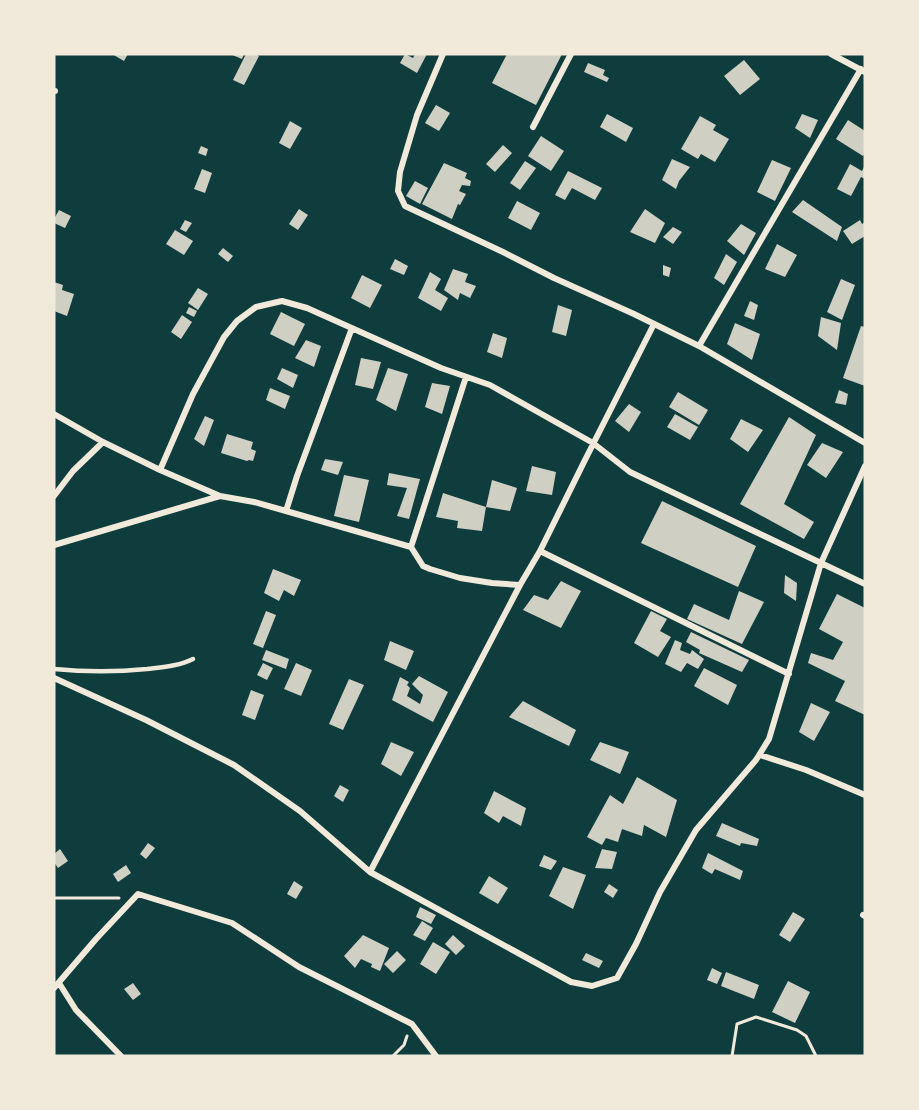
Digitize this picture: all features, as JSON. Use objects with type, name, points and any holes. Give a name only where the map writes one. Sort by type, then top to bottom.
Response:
[{"type":"street","points":[[442,54],[417,115],[400,172],[398,190],[405,206],[699,346],[865,443]]},
{"type":"street","points":[[533,127],[571,54]]},
{"type":"street","points":[[699,346],[863,70],[831,54]]},
{"type":"street","points":[[160,470],[193,394],[224,338],[237,321],[256,307],[282,302],[307,308],[441,368],[490,385],[593,443],[630,472],[865,584]]},
{"type":"street","points":[[370,872],[540,551],[654,324]]},
{"type":"street","points":[[286,511],[352,328]]},
{"type":"street","points":[[411,547],[466,377]]},
{"type":"street","points":[[54,414],[103,442],[220,496],[254,502],[411,547],[423,566],[460,578],[520,585]]},
{"type":"street","points":[[54,495],[73,471],[103,442]]},
{"type":"street","points":[[54,678],[146,720],[234,765],[300,811],[370,872],[571,982],[592,986],[617,978],[660,892],[696,830],[770,739],[821,563],[865,466]]},
{"type":"street","points":[[54,545],[220,496]]},
{"type":"street","points":[[540,551],[789,674]]},
{"type":"street","points":[[760,754],[806,770],[865,795]]},
{"type":"street","points":[[121,1056],[76,1010],[57,986],[138,894],[232,923],[299,967],[412,1024],[436,1056]]},
{"type":"lane","points":[[54,669],[116,672],[160,668],[186,663],[193,659]]},
{"type":"path","points":[[54,898],[114,899],[138,894]]},
{"type":"path","points":[[732,1056],[737,1024],[756,1017],[797,1030],[806,1036],[816,1056]]},
{"type":"path","points":[[393,1056],[404,1045],[412,1024]]},
{"type":"building","points":[[112,54],[128,54],[124,61]]},
{"type":"building","points":[[230,54],[244,54],[242,59]]},
{"type":"building","points":[[246,54],[259,56],[244,85],[233,80]]},
{"type":"building","points":[[405,54],[413,58],[415,54],[427,54],[417,73],[400,63]]},
{"type":"building","points":[[507,54],[562,54],[536,105],[492,83]]},
{"type":"building","points":[[744,60],[760,79],[740,95],[724,76]]},
{"type":"building","points":[[588,63],[605,70],[603,75],[609,78],[607,82],[584,72]]},
{"type":"building","points":[[436,105],[450,113],[439,131],[425,123]]},
{"type":"building","points":[[607,114],[633,128],[626,142],[600,127]]},
{"type":"building","points":[[802,114],[818,120],[810,138],[795,128]]},
{"type":"building","points":[[700,116],[716,125],[713,130],[729,139],[715,162],[701,154],[698,159],[681,149]]},
{"type":"building","points":[[848,120],[865,131],[863,156],[836,139]]},
{"type":"building","points":[[290,121],[302,128],[290,149],[279,143]]},
{"type":"building","points":[[541,136],[564,151],[551,171],[528,156]]},
{"type":"building","points":[[503,145],[512,153],[495,172],[486,164]]},
{"type":"building","points":[[201,146],[208,149],[206,156],[198,153]]},
{"type":"building","points":[[672,159],[690,167],[676,189],[662,180]]},
{"type":"building","points":[[772,160],[791,168],[775,201],[757,192]]},
{"type":"building","points":[[525,161],[536,168],[520,190],[510,183]]},
{"type":"building","points":[[444,163],[467,173],[465,178],[471,181],[470,186],[462,185],[459,191],[466,194],[460,205],[458,204],[452,219],[422,204]]},
{"type":"building","points":[[850,164],[862,171],[865,165],[865,179],[861,177],[851,196],[837,189]]},
{"type":"building","points":[[202,169],[212,173],[205,193],[194,189]]},
{"type":"building","points":[[568,171],[602,188],[595,200],[572,188],[565,200],[555,195]]},
{"type":"building","points":[[415,181],[428,188],[420,204],[406,196]]},
{"type":"building","points":[[803,200],[842,227],[837,241],[792,212]]},
{"type":"building","points":[[517,201],[540,213],[531,230],[508,218]]},
{"type":"building","points":[[299,209],[308,215],[298,230],[289,224]]},
{"type":"building","points":[[645,209],[665,223],[655,243],[630,232]]},
{"type":"building","points":[[59,210],[71,216],[65,228],[54,223]]},
{"type":"building","points":[[185,220],[192,223],[186,232],[180,229]]},
{"type":"building","points":[[860,220],[862,224],[865,222],[865,236],[852,244],[843,231]]},
{"type":"building","points":[[741,224],[756,233],[744,255],[727,241]]},
{"type":"building","points":[[673,227],[682,232],[673,244],[663,237]]},
{"type":"building","points":[[175,230],[193,241],[184,255],[166,244]]},
{"type":"building","points":[[777,244],[797,255],[785,277],[765,269]]},
{"type":"building","points":[[223,248],[233,256],[228,262],[218,254]]},
{"type":"building","points":[[726,254],[737,262],[724,285],[714,278]]},
{"type":"building","points":[[395,259],[408,266],[404,275],[390,269]]},
{"type":"building","points":[[663,265],[671,268],[669,277],[663,275]]},
{"type":"building","points":[[453,269],[468,274],[465,282],[476,286],[470,298],[460,293],[458,300],[444,290]]},
{"type":"building","points":[[430,272],[441,279],[435,290],[448,298],[441,311],[418,298]]},
{"type":"building","points":[[362,275],[382,285],[370,308],[351,298]]},
{"type":"building","points":[[841,279],[855,285],[842,320],[827,312]]},
{"type":"building","points":[[54,282],[63,285],[62,290],[74,294],[67,316],[54,311]]},
{"type":"building","points":[[198,288],[208,294],[198,310],[188,303]]},
{"type":"building","points":[[750,301],[758,305],[754,320],[744,316]]},
{"type":"building","points":[[558,305],[572,310],[566,336],[552,332]]},
{"type":"building","points":[[189,307],[197,311],[194,317],[186,313]]},
{"type":"building","points":[[281,312],[305,324],[294,346],[270,334]]},
{"type":"building","points":[[182,315],[192,322],[181,339],[171,332]]},
{"type":"building","points":[[821,317],[841,323],[837,350],[818,336]]},
{"type":"building","points":[[735,323],[760,334],[752,360],[727,344]]},
{"type":"building","points":[[861,326],[865,327],[865,386],[843,378]]},
{"type":"building","points":[[493,333],[507,338],[502,358],[487,352]]},
{"type":"building","points":[[306,340],[321,346],[314,367],[295,358]]},
{"type":"building","points":[[361,358],[381,362],[373,389],[355,385]]},
{"type":"building","points":[[282,368],[298,375],[293,388],[277,379]]},
{"type":"building","points":[[388,368],[408,374],[396,411],[376,400]]},
{"type":"building","points":[[432,383],[450,386],[442,414],[425,407]]},
{"type":"building","points":[[270,388],[290,396],[285,409],[266,400]]},
{"type":"building","points":[[839,390],[848,394],[846,405],[835,403]]},
{"type":"building","points":[[678,392],[708,410],[699,425],[669,407]]},
{"type":"building","points":[[629,404],[641,412],[629,432],[615,421]]},
{"type":"building","points":[[675,414],[698,427],[690,440],[667,427]]},
{"type":"building","points":[[205,416],[214,420],[204,446],[194,439]]},
{"type":"building","points":[[789,417],[816,435],[784,504],[814,522],[804,539],[740,504]]},
{"type":"building","points":[[741,419],[763,430],[748,452],[730,439]]},
{"type":"building","points":[[227,434],[253,442],[251,449],[256,451],[253,461],[221,453]]},
{"type":"building","points":[[822,443],[843,452],[826,478],[807,465]]},
{"type":"building","points":[[325,459],[343,462],[338,475],[321,470]]},
{"type":"building","points":[[532,466],[556,472],[552,495],[526,491]]},
{"type":"building","points":[[389,473],[420,479],[409,519],[397,516],[407,488],[387,485]]},
{"type":"building","points":[[344,475],[369,480],[359,522],[334,516]]},
{"type":"building","points":[[492,480],[517,488],[510,511],[486,507]]},
{"type":"building","points":[[443,493],[486,507],[482,531],[457,528],[458,521],[436,517]]},
{"type":"building","points":[[662,501],[756,546],[738,587],[641,543]]},
{"type":"building","points":[[273,569],[301,580],[294,596],[284,590],[279,601],[264,593]]},
{"type":"building","points":[[785,575],[797,583],[796,601],[784,593]]},
{"type":"building","points":[[561,581],[581,591],[561,628],[523,610],[534,595],[548,600]]},
{"type":"building","points":[[739,591],[764,602],[742,644],[687,619],[694,604],[729,620]]},
{"type":"building","points":[[837,594],[865,608],[865,715],[835,701],[845,681],[808,663],[811,653],[833,660],[843,642],[819,629]]},
{"type":"building","points":[[266,611],[276,615],[263,648],[253,644]]},
{"type":"building","points":[[651,611],[667,619],[660,631],[671,637],[658,657],[634,643]]},
{"type":"building","points":[[691,632],[749,660],[742,672],[699,653],[700,650],[686,642]]},
{"type":"building","points":[[675,640],[682,643],[680,650],[690,654],[692,650],[704,659],[698,669],[687,663],[681,672],[665,664]]},
{"type":"building","points":[[390,641],[414,651],[406,670],[384,660]]},
{"type":"building","points":[[266,650],[289,659],[286,669],[262,660]]},
{"type":"building","points":[[263,663],[273,668],[267,680],[257,675]]},
{"type":"building","points":[[296,663],[312,670],[301,696],[284,689]]},
{"type":"building","points":[[704,668],[737,685],[728,705],[694,686]]},
{"type":"building","points":[[419,676],[448,692],[433,722],[392,700],[400,677],[409,682],[407,685],[410,688],[407,696],[420,704],[423,695],[412,684]]},
{"type":"building","points":[[349,679],[364,685],[343,730],[329,724]]},
{"type":"building","points":[[251,690],[264,695],[255,720],[242,715]]},
{"type":"building","points":[[523,701],[576,730],[569,746],[509,717]]},
{"type":"building","points":[[811,703],[830,712],[814,741],[799,732]]},
{"type":"building","points":[[391,742],[414,752],[401,776],[381,764]]},
{"type":"building","points":[[600,742],[629,752],[620,774],[590,760]]},
{"type":"building","points":[[637,777],[677,800],[666,837],[644,825],[642,836],[622,829],[618,842],[606,838],[602,845],[587,837],[610,795],[623,804]]},
{"type":"building","points":[[340,785],[349,790],[343,802],[334,796]]},
{"type":"building","points":[[494,791],[526,808],[521,826],[503,816],[499,823],[484,813]]},
{"type":"building","points":[[722,823],[759,839],[757,846],[741,843],[740,846],[716,836]]},
{"type":"building","points":[[148,843],[155,848],[146,859],[140,854]]},
{"type":"building","points":[[60,849],[68,861],[58,868],[54,862],[54,854]]},
{"type":"building","points":[[602,849],[617,852],[612,869],[595,868]]},
{"type":"building","points":[[708,853],[743,871],[740,880],[715,869],[712,874],[702,868]]},
{"type":"building","points":[[544,855],[557,861],[551,870],[539,866]]},
{"type":"building","points":[[126,865],[131,873],[118,882],[113,874]]},
{"type":"building","points":[[563,867],[586,875],[573,909],[549,896]]},
{"type":"building","points":[[489,876],[508,888],[498,904],[479,893]]},
{"type":"building","points":[[294,881],[303,887],[296,899],[287,894]]},
{"type":"building","points":[[609,884],[618,890],[613,898],[604,892]]},
{"type":"building","points":[[420,907],[436,915],[431,924],[416,917]]},
{"type":"building","points":[[793,912],[805,919],[790,942],[779,935]]},
{"type":"building","points":[[422,921],[433,928],[425,941],[413,935]]},
{"type":"building","points":[[363,935],[389,948],[380,971],[361,959],[355,968],[344,956]]},
{"type":"building","points":[[453,935],[465,946],[456,955],[445,944]]},
{"type":"building","points":[[433,942],[450,952],[436,974],[420,964]]},
{"type":"building","points":[[397,951],[406,960],[393,973],[384,964]]},
{"type":"building","points":[[586,953],[603,961],[599,968],[582,960]]},
{"type":"building","points":[[712,968],[722,973],[717,984],[707,980]]},
{"type":"building","points":[[726,972],[759,985],[754,999],[721,986]]},
{"type":"building","points":[[788,981],[810,992],[795,1023],[772,1012]]},
{"type":"building","points":[[133,983],[141,994],[133,1000],[124,989]]}]
